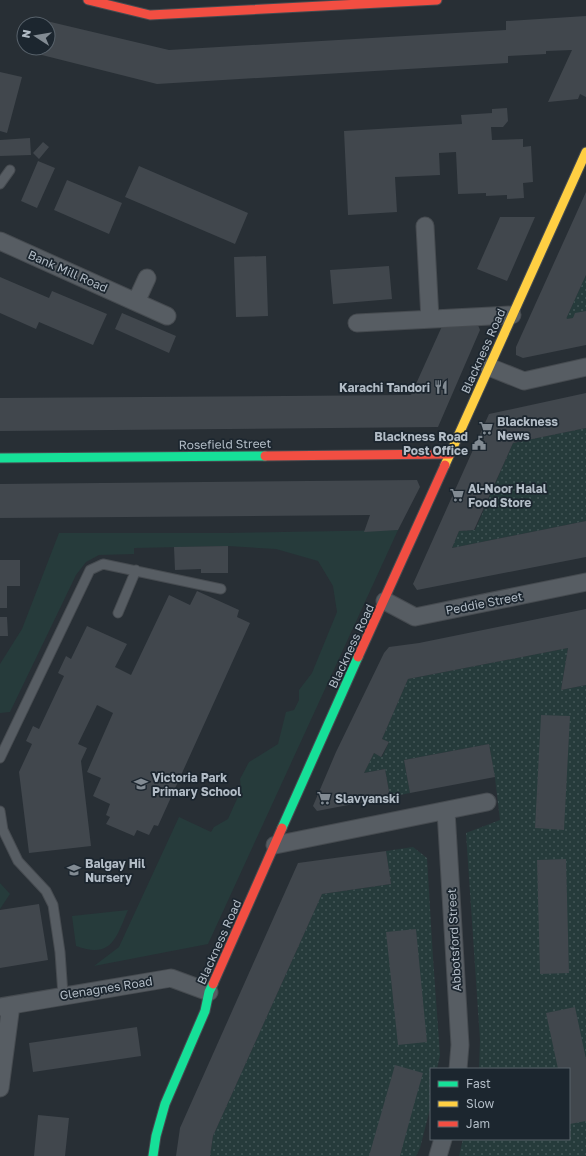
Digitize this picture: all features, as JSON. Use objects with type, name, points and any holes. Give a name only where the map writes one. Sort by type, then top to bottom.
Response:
[{"type":"street","points":[[88,0],[150,15],[276,4],[437,0]]},
{"type":"street","name":"Blackness Road","points":[[154,1156],[156,1136],[165,1104],[205,1011],[210,992],[319,744],[385,601],[512,315],[581,173],[586,152]]},
{"type":"street","points":[[425,226],[430,319]]},
{"type":"street","name":"Bank Mill Road","points":[[0,241],[167,316]]},
{"type":"street","points":[[136,302],[147,278]]},
{"type":"street","points":[[357,323],[512,315]]},
{"type":"street","points":[[490,367],[524,381],[586,367]]},
{"type":"street","name":"Rosefield Street","points":[[0,458],[450,454]]},
{"type":"street","name":"Peddie Street","points":[[385,601],[415,617],[586,582]]},
{"type":"street","points":[[275,845],[488,802]]},
{"type":"street","name":"Abbotsford Street","points":[[446,811],[460,1045],[458,1068]]},
{"type":"street","name":"Glenagnes Road","points":[[6,1006],[171,978],[210,992]]},
{"type":"street","points":[[0,1088],[6,1006]]},
{"type":"street","points":[[438,1156],[443,1140]]},
{"type":"lane","points":[[0,184],[10,170]]},
{"type":"lane","points":[[0,758],[90,570],[103,564],[221,589]]},
{"type":"lane","points":[[118,613],[136,570]]},
{"type":"lane","points":[[0,811],[3,830],[18,861],[46,891],[52,905],[60,952],[64,995]]},
{"type":"green space","points":[[586,275],[586,311],[573,318],[566,319]]},
{"type":"green space","points":[[586,428],[586,521],[452,548],[459,531],[475,530],[513,443]]},
{"type":"green space","points":[[398,530],[208,944],[94,966],[119,947],[179,817],[211,832],[214,827],[228,819],[241,790],[240,779],[249,762],[278,744],[286,712],[294,710],[299,700],[299,690],[312,673],[337,612],[333,586],[318,561],[276,549],[228,546],[134,548],[134,554],[99,555],[86,562],[76,575],[10,712],[0,713],[0,664],[22,629],[59,533],[227,533]]},
{"type":"green space","points":[[568,648],[561,690],[586,685],[586,1156],[459,1156],[463,1140],[570,1140],[570,1068],[479,1068],[480,1040],[466,833],[500,820],[489,744],[404,760],[410,793],[390,797],[385,769],[364,773],[374,753],[382,757],[389,742],[382,739],[408,679]]},
{"type":"green space","points":[[413,847],[427,858],[440,1055],[437,1068],[430,1068],[430,1109],[420,1148],[416,1156],[210,1156],[213,1136],[322,894],[391,884],[386,851]]},
{"type":"green space","points":[[0,883],[10,894],[0,909]]},
{"type":"green space","points":[[128,910],[116,937],[105,948],[98,950],[76,946],[72,916]]},
{"type":"building","points":[[586,16],[586,97],[580,94],[578,99],[548,102],[572,50],[546,51],[546,54],[508,56],[508,63],[157,84],[46,56],[56,56],[56,23],[169,50],[506,30],[506,21]]},
{"type":"building","points":[[0,72],[22,77],[7,133],[0,131]]},
{"type":"building","points":[[507,108],[508,121],[503,127],[491,127],[492,140],[523,139],[523,147],[531,146],[533,182],[523,183],[524,198],[507,199],[507,195],[486,196],[486,193],[458,194],[456,152],[439,153],[440,175],[395,177],[397,212],[348,215],[344,131],[462,124],[461,115],[492,113],[492,109]]},
{"type":"building","points":[[30,138],[31,155],[0,156],[0,140]]},
{"type":"building","points":[[43,142],[49,147],[39,159],[33,153]]},
{"type":"building","points":[[38,161],[55,168],[37,208],[21,201]]},
{"type":"building","points":[[139,166],[248,213],[235,244],[125,197]]},
{"type":"building","points":[[67,180],[122,203],[109,234],[54,210]]},
{"type":"building","points":[[586,192],[586,275],[566,319],[573,318],[575,313],[586,311],[586,345],[523,358],[516,355],[516,347]]},
{"type":"building","points":[[500,217],[535,217],[507,281],[477,269]]},
{"type":"building","points":[[266,256],[268,316],[236,317],[234,257]]},
{"type":"building","points":[[389,266],[392,299],[333,304],[330,270]]},
{"type":"building","points":[[0,277],[49,298],[52,291],[107,314],[93,345],[39,322],[36,329],[0,313]]},
{"type":"building","points":[[122,313],[176,336],[169,353],[115,329]]},
{"type":"building","points":[[443,324],[478,325],[480,330],[438,427],[0,431],[0,398],[411,395]]},
{"type":"building","points":[[586,393],[586,428],[513,443],[474,530],[459,531],[452,548],[586,521],[586,557],[417,590],[413,584],[489,414]]},
{"type":"building","points":[[417,480],[420,487],[398,530],[364,532],[370,515],[0,518],[0,484]]},
{"type":"building","points":[[228,546],[228,573],[201,573],[201,569],[175,570],[174,547]]},
{"type":"building","points":[[0,560],[20,560],[20,586],[7,586],[7,608],[0,608]]},
{"type":"building","points":[[197,591],[239,610],[237,617],[250,623],[158,826],[154,825],[149,835],[137,830],[134,836],[106,824],[110,817],[106,815],[110,804],[93,796],[101,778],[87,772],[113,713],[97,705],[78,744],[87,748],[81,761],[91,846],[29,853],[19,772],[32,744],[26,741],[33,726],[39,729],[64,676],[58,673],[66,656],[71,659],[87,626],[127,644],[115,667],[131,675],[169,595],[190,605]]},
{"type":"building","points":[[586,609],[586,685],[561,690],[568,648],[408,679],[382,739],[389,742],[381,757],[374,753],[364,773],[385,769],[390,797],[317,811],[313,806],[336,752],[384,653],[389,647],[419,643]]},
{"type":"building","points":[[0,617],[7,617],[8,636],[0,636]]},
{"type":"building","points":[[541,715],[570,716],[564,830],[535,828]]},
{"type":"building","points":[[489,744],[495,777],[410,793],[404,760]]},
{"type":"building","points":[[386,851],[391,884],[322,894],[213,1136],[210,1156],[176,1156],[180,1128],[298,863]]},
{"type":"building","points":[[566,859],[569,973],[540,974],[537,860]]},
{"type":"building","points":[[39,904],[48,960],[0,968],[0,910]]},
{"type":"building","points":[[416,929],[427,1042],[398,1045],[386,932]]},
{"type":"building","points":[[575,1007],[586,1059],[586,1121],[570,1124],[570,1068],[558,1068],[546,1013]]},
{"type":"building","points":[[137,1027],[141,1056],[33,1072],[29,1043]]},
{"type":"building","points":[[395,1065],[423,1073],[400,1156],[369,1156]]},
{"type":"building","points":[[38,1115],[69,1118],[65,1156],[34,1156]]},
{"type":"traffic: fast","points":[[0,458],[265,456]]},
{"type":"traffic: fast","points":[[282,828],[358,657]]},
{"type":"traffic: fast","points":[[153,1156],[156,1136],[165,1104],[205,1011],[209,992],[213,984]]},
{"type":"traffic: slow","points":[[445,465],[586,152]]},
{"type":"traffic: jam","points":[[88,0],[150,15],[437,0]]},
{"type":"traffic: jam","points":[[265,456],[450,454]]},
{"type":"traffic: jam","points":[[358,657],[445,465]]},
{"type":"traffic: jam","points":[[213,984],[282,828]]},
{"type":"place","name":"Karachi Tandori","points":[[441,387]]},
{"type":"place","name":"Blackness News","points":[[486,428]]},
{"type":"place","name":"Blackness Road Post Office","points":[[479,443]]},
{"type":"place","name":"Al-Noor Halal Food Store","points":[[457,495]]},
{"type":"place","name":"Victoria Park Primary School","points":[[141,784]]},
{"type":"place","name":"Slavyanski","points":[[324,798]]},
{"type":"place","name":"Balgay Hil Nursery","points":[[74,870]]}]
